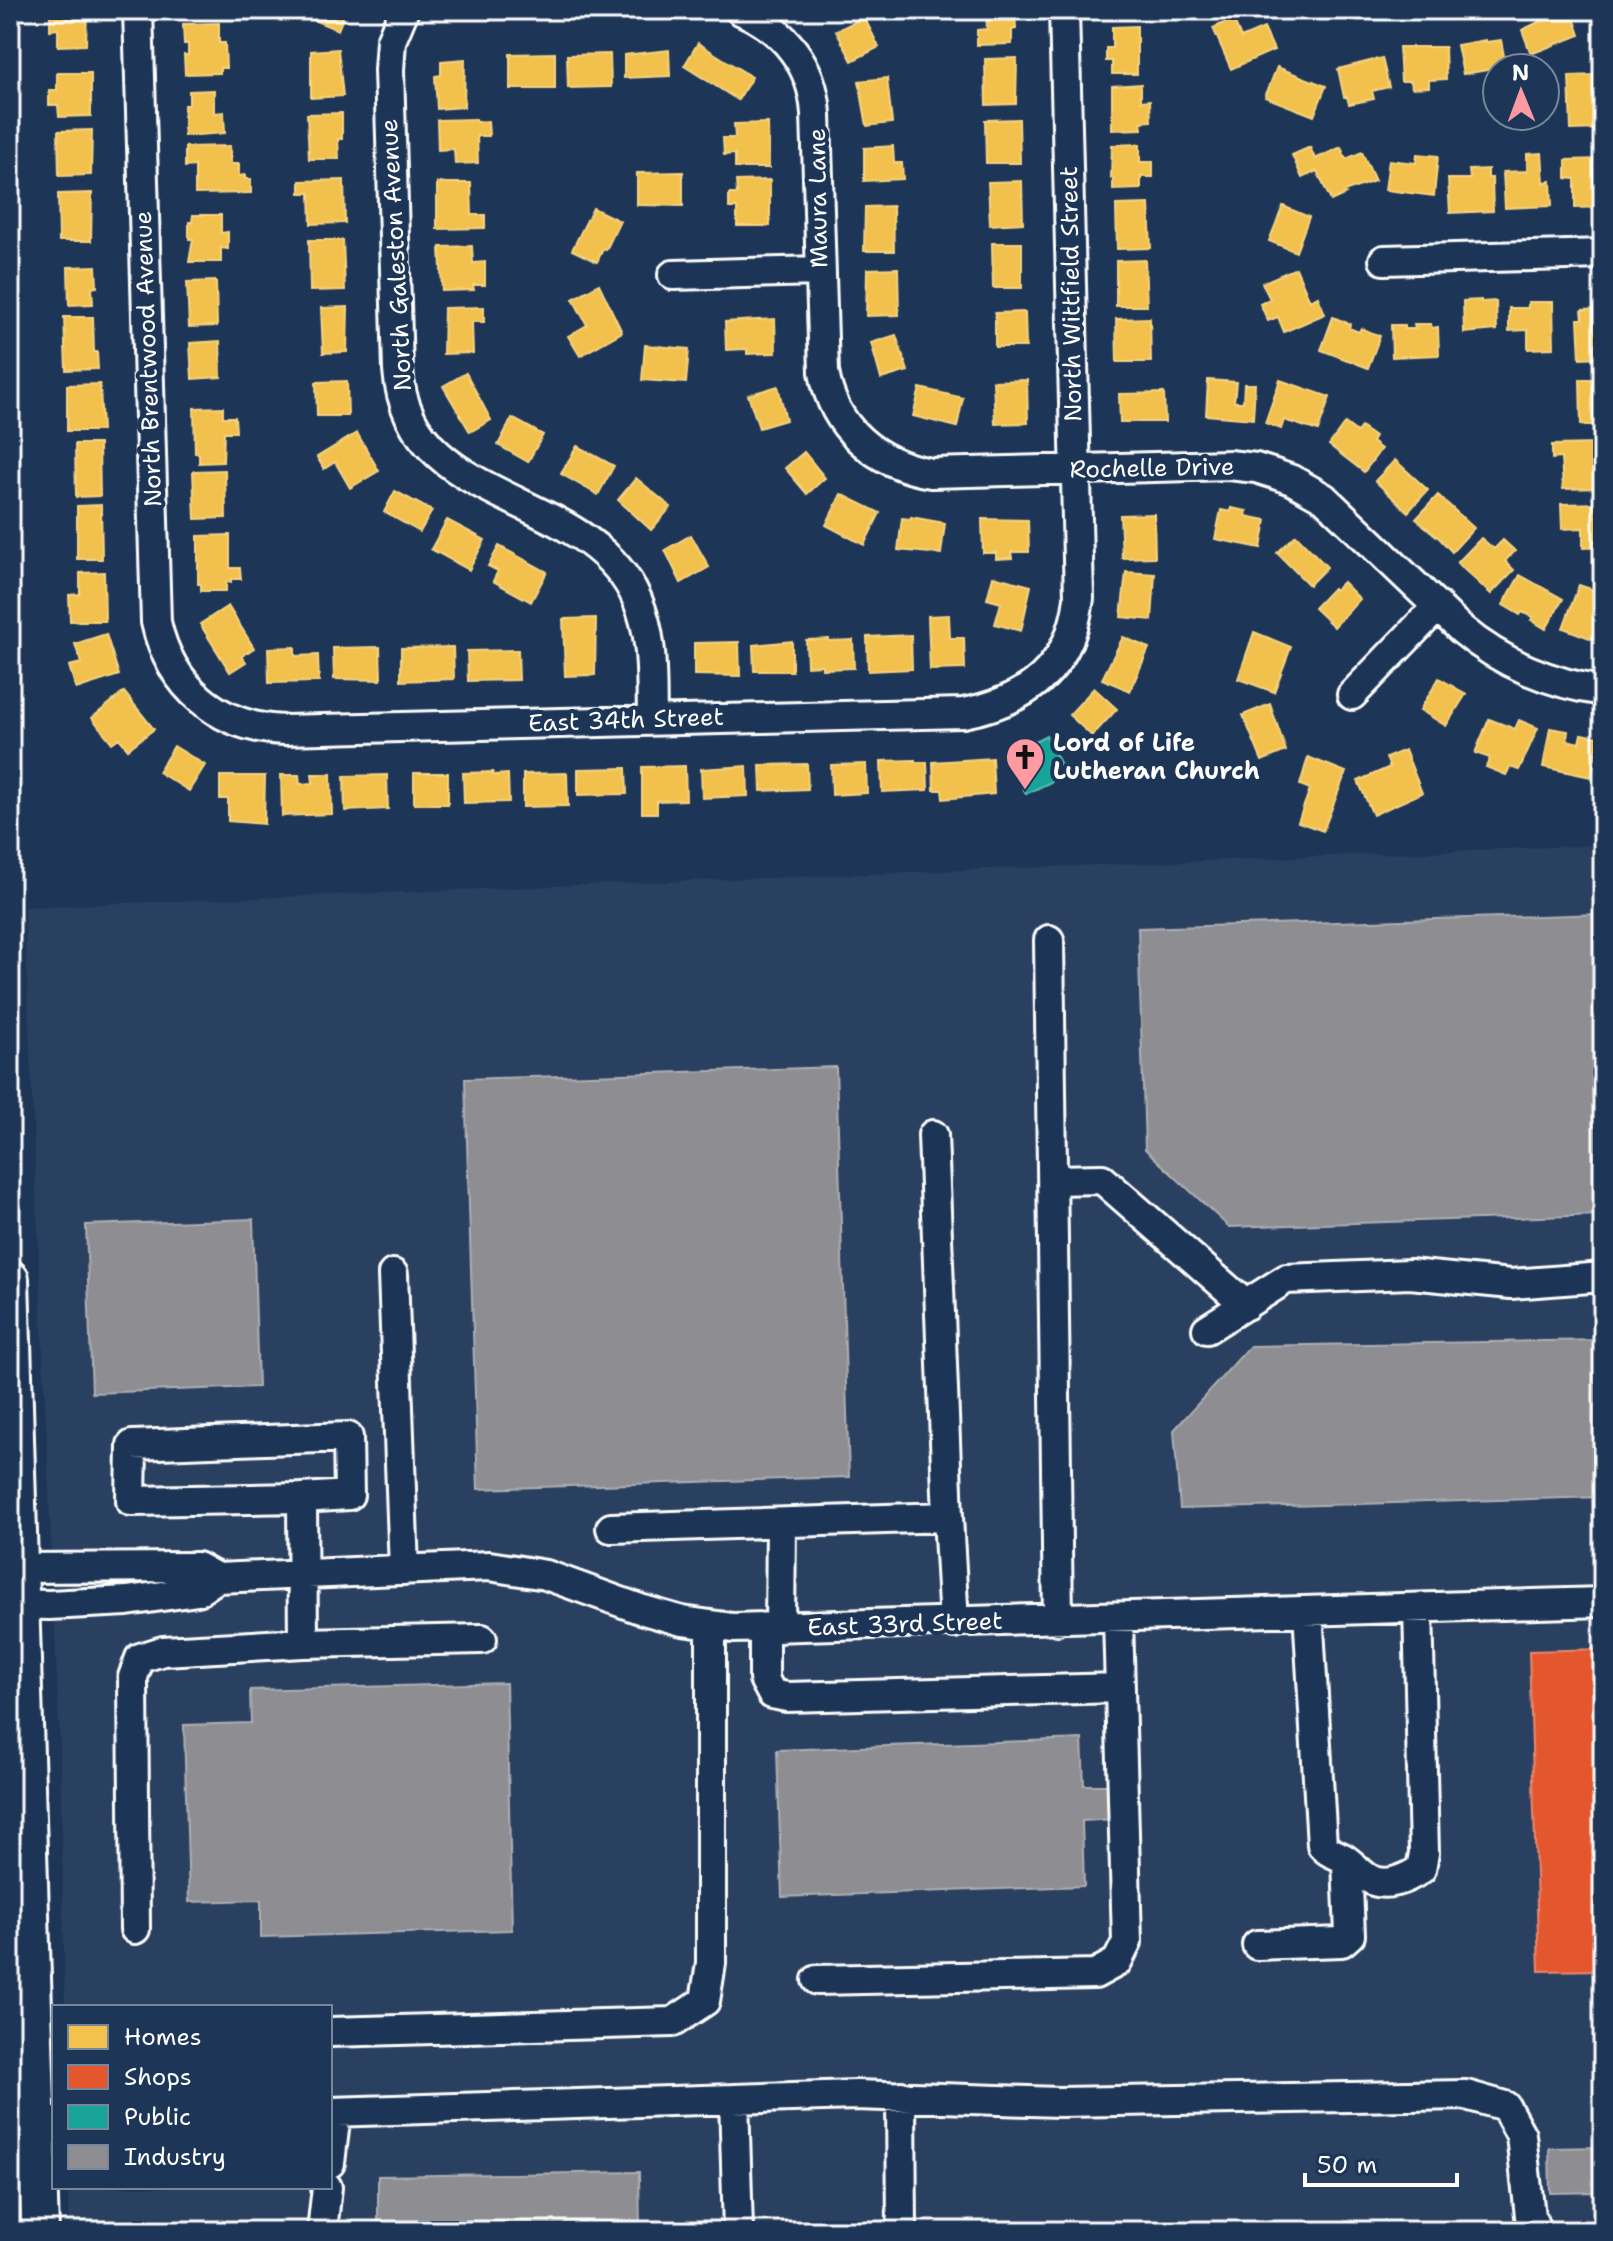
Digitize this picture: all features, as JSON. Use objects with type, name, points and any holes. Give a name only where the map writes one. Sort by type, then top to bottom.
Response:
[{"type":"main road","points":[[10,1279],[16,1604],[44,2038],[34,2122],[40,2231]]},
{"type":"street","name":"North Brentwood Avenue","points":[[138,10],[155,613],[160,641],[172,668],[196,697]]},
{"type":"street","name":"North Galeston Avenue","points":[[404,10],[391,41],[389,70],[398,370],[405,409],[413,427],[439,458],[589,541],[622,572],[636,596],[648,631],[652,719]]},
{"type":"street","name":"Maura Lane","points":[[740,10],[777,31],[794,51],[811,81],[816,114],[824,372],[839,416]]},
{"type":"street","name":"North Wittfield Street","points":[[1051,667],[1061,655],[1072,632],[1079,598],[1064,10]]},
{"type":"street","points":[[1384,260],[1603,254]]},
{"type":"street","points":[[673,275],[820,271]]},
{"type":"street","name":"Rochelle Drive","points":[[839,416],[856,437],[877,455],[912,470],[950,473],[1229,465],[1256,468],[1292,480],[1324,498],[1338,510],[1469,635],[1508,661],[1570,685],[1603,691]]},
{"type":"street","points":[[1352,695],[1438,606]]},
{"type":"street","name":"East 34th Street","points":[[196,697],[211,709],[237,722],[274,729],[963,713],[1007,702],[1024,693],[1051,667]]},
{"type":"street","points":[[1049,940],[1058,1620]]},
{"type":"street","points":[[933,1135],[954,1623]]},
{"type":"street","points":[[1053,1180],[1102,1179],[1246,1305]]},
{"type":"street","points":[[393,1274],[404,1570]]},
{"type":"street","points":[[1207,1329],[1286,1279],[1410,1274],[1511,1284],[1603,1277]]},
{"type":"street","points":[[348,1437],[349,1495],[302,1498],[131,1501],[132,1445],[348,1437]]},
{"type":"street","points":[[302,1498],[303,1643]]},
{"type":"street","points":[[611,1528],[948,1517]]},
{"type":"street","points":[[781,1523],[772,1628],[764,1679],[772,1694],[787,1697],[1120,1688]]},
{"type":"street","name":"East 33rd Street","points":[[15,1568],[197,1567],[217,1578],[489,1566],[546,1575],[682,1621],[772,1628],[1603,1602]]},
{"type":"street","name":"East 33rd Street","points":[[16,1604],[127,1601],[198,1591],[217,1578]]},
{"type":"street","points":[[1308,1611],[1322,1845],[1328,1853],[1347,1861],[1370,1880],[1380,1883],[1407,1879],[1421,1869],[1424,1853],[1418,1608]]},
{"type":"street","points":[[817,1980],[1095,1974],[1117,1962],[1127,1942],[1118,1618]]},
{"type":"street","points":[[332,2032],[673,2022],[705,2001],[711,1963],[711,1625]]},
{"type":"street","points":[[135,1929],[133,1677],[140,1658],[163,1651],[303,1643],[482,1639]]},
{"type":"street","points":[[1257,1945],[1342,1942],[1350,1935],[1347,1861]]},
{"type":"street","points":[[333,2112],[856,2095],[1059,2102],[1466,2095],[1505,2106],[1521,2135],[1530,2216],[1537,2231]]},
{"type":"street","points":[[901,2096],[902,2231]]},
{"type":"street","points":[[734,2099],[738,2231]]},
{"type":"street","points":[[322,2231],[327,2189]]},
{"type":"shaded area","points":[[1603,845],[1603,2231],[69,2231],[68,2189],[332,2189],[332,2005],[65,2005],[60,1750],[24,907]]},
{"type":"building: Homes","points":[[50,10],[87,10],[86,45],[58,46],[58,29],[50,30]]},
{"type":"building: Homes","points":[[311,10],[346,10],[338,30],[308,18]]},
{"type":"building: Homes","points":[[986,10],[1015,10],[1016,29],[1012,30],[1012,44],[977,45],[977,30],[987,29]]},
{"type":"building: Homes","points":[[1572,12],[1580,35],[1530,52],[1522,30],[1553,15],[1554,19]]},
{"type":"building: Homes","points":[[864,17],[879,47],[852,61],[836,31]]},
{"type":"building: Homes","points":[[1233,19],[1241,38],[1264,28],[1274,50],[1231,69],[1213,28]]},
{"type":"building: Homes","points":[[219,23],[219,43],[225,43],[226,68],[220,68],[220,73],[185,74],[184,55],[188,55],[188,44],[184,44],[183,24]]},
{"type":"building: Homes","points":[[1137,26],[1137,74],[1112,74],[1112,61],[1106,61],[1106,48],[1112,48],[1112,27]]},
{"type":"building: Homes","points":[[1501,40],[1503,52],[1481,52],[1481,71],[1463,74],[1457,45]]},
{"type":"building: Homes","points":[[698,43],[752,77],[738,100],[684,66]]},
{"type":"building: Homes","points":[[1399,47],[1445,47],[1446,79],[1429,80],[1429,87],[1412,88],[1411,81],[1401,81]]},
{"type":"building: Homes","points":[[338,49],[343,96],[311,98],[311,51]]},
{"type":"building: Homes","points":[[669,50],[670,76],[624,78],[624,55]]},
{"type":"building: Homes","points":[[555,53],[555,89],[510,89],[510,54]]},
{"type":"building: Homes","points":[[610,54],[611,87],[568,88],[567,55]]},
{"type":"building: Homes","points":[[1017,58],[1016,104],[986,105],[985,59]]},
{"type":"building: Homes","points":[[1382,58],[1389,87],[1372,91],[1374,99],[1349,104],[1347,97],[1344,97],[1338,69]]},
{"type":"building: Homes","points":[[465,59],[464,107],[437,109],[435,76],[441,75],[441,61]]},
{"type":"building: Homes","points":[[1277,67],[1326,86],[1314,116],[1265,97]]},
{"type":"building: Homes","points":[[57,73],[91,73],[91,116],[59,117],[58,105],[49,105],[49,90],[57,90]]},
{"type":"building: Homes","points":[[1597,75],[1599,129],[1571,130],[1569,76]]},
{"type":"building: Homes","points":[[887,78],[892,123],[867,126],[859,81]]},
{"type":"building: Homes","points":[[1141,84],[1141,101],[1150,100],[1151,121],[1141,122],[1142,129],[1112,130],[1112,86]]},
{"type":"building: Homes","points":[[214,90],[214,113],[224,112],[225,133],[184,136],[184,105],[189,105],[189,91]]},
{"type":"building: Homes","points":[[342,113],[339,159],[309,159],[307,114]]},
{"type":"building: Homes","points":[[476,119],[476,122],[488,121],[489,136],[477,136],[478,163],[455,164],[454,149],[438,150],[437,120]]},
{"type":"building: Homes","points":[[1019,119],[1020,163],[986,163],[985,120]]},
{"type":"building: Homes","points":[[768,123],[769,168],[735,168],[735,154],[724,155],[723,138],[735,138],[734,124]]},
{"type":"building: Homes","points":[[92,130],[91,175],[59,176],[58,131]]},
{"type":"building: Homes","points":[[1140,144],[1140,162],[1153,162],[1153,177],[1141,177],[1141,189],[1113,190],[1112,145]]},
{"type":"building: Homes","points":[[230,146],[231,164],[239,164],[239,176],[245,175],[245,179],[251,179],[251,193],[195,194],[195,166],[185,167],[185,147]]},
{"type":"building: Homes","points":[[893,146],[894,163],[902,163],[903,179],[864,181],[864,148]]},
{"type":"building: Homes","points":[[1310,147],[1315,159],[1341,147],[1346,159],[1362,152],[1375,181],[1344,192],[1346,194],[1331,201],[1317,171],[1302,178],[1292,155]]},
{"type":"building: Homes","points":[[1542,153],[1544,182],[1551,181],[1552,206],[1505,208],[1503,172],[1527,171],[1527,154]]},
{"type":"building: Homes","points":[[1417,154],[1438,156],[1434,196],[1385,190],[1389,160],[1416,163]]},
{"type":"building: Homes","points":[[1603,159],[1603,207],[1575,208],[1575,179],[1566,178],[1566,160]]},
{"type":"building: Homes","points":[[1488,169],[1488,178],[1492,178],[1493,211],[1450,213],[1448,179],[1470,179],[1469,170]]},
{"type":"building: Homes","points":[[683,172],[683,206],[637,205],[637,173]]},
{"type":"building: Homes","points":[[344,180],[345,223],[311,224],[310,193],[300,193],[300,181]]},
{"type":"building: Homes","points":[[770,180],[770,226],[737,226],[737,208],[729,208],[729,194],[737,194],[736,181]]},
{"type":"building: Homes","points":[[1022,181],[1023,223],[990,225],[988,182]]},
{"type":"building: Homes","points":[[437,183],[471,183],[472,215],[485,215],[485,228],[437,229]]},
{"type":"building: Homes","points":[[92,193],[91,241],[59,241],[58,194]]},
{"type":"building: Homes","points":[[1149,204],[1151,248],[1117,249],[1116,205]]},
{"type":"building: Homes","points":[[893,206],[894,251],[864,251],[865,207]]},
{"type":"building: Homes","points":[[1283,206],[1309,217],[1296,252],[1269,241]]},
{"type":"building: Homes","points":[[593,208],[620,221],[597,262],[572,250]]},
{"type":"building: Homes","points":[[193,215],[221,215],[221,233],[228,232],[228,249],[221,248],[221,262],[189,262],[193,239],[189,239],[189,222],[192,222]]},
{"type":"building: Homes","points":[[309,240],[343,240],[345,290],[310,291]]},
{"type":"building: Homes","points":[[992,243],[1022,243],[1022,288],[993,288]]},
{"type":"building: Homes","points":[[472,246],[473,263],[485,262],[485,285],[473,285],[474,290],[442,291],[440,247]]},
{"type":"building: Homes","points":[[1145,260],[1147,306],[1116,306],[1116,261]]},
{"type":"building: Homes","points":[[96,266],[97,287],[92,288],[93,304],[69,305],[68,267]]},
{"type":"building: Homes","points":[[898,268],[899,315],[866,316],[867,269]]},
{"type":"building: Homes","points":[[1296,268],[1310,301],[1318,297],[1325,314],[1284,332],[1278,317],[1268,321],[1260,304],[1270,299],[1262,283]]},
{"type":"building: Homes","points":[[216,281],[217,326],[189,327],[187,282]]},
{"type":"building: Homes","points":[[599,284],[622,332],[580,356],[568,336],[587,325],[573,299]]},
{"type":"building: Homes","points":[[1463,301],[1496,301],[1497,330],[1464,333]]},
{"type":"building: Homes","points":[[1528,302],[1553,302],[1554,348],[1528,349],[1528,330],[1509,331],[1509,308],[1528,308]]},
{"type":"building: Homes","points":[[348,307],[347,352],[323,353],[321,308]]},
{"type":"building: Homes","points":[[484,307],[484,322],[472,322],[473,353],[443,354],[444,308]]},
{"type":"building: Homes","points":[[1603,309],[1603,357],[1580,358],[1578,319],[1583,319],[1582,310]]},
{"type":"building: Homes","points":[[1025,312],[1026,347],[995,347],[995,313]]},
{"type":"building: Homes","points":[[64,317],[93,317],[98,369],[66,370]]},
{"type":"building: Homes","points":[[1333,317],[1350,324],[1349,328],[1359,332],[1361,328],[1380,336],[1368,368],[1321,350]]},
{"type":"building: Homes","points":[[1150,318],[1151,362],[1117,362],[1116,319]]},
{"type":"building: Homes","points":[[775,319],[776,353],[747,354],[747,349],[726,350],[725,322]]},
{"type":"building: Homes","points":[[1414,324],[1438,327],[1439,355],[1392,357],[1391,325],[1415,329]]},
{"type":"building: Homes","points":[[896,335],[908,371],[881,379],[871,343]]},
{"type":"building: Homes","points":[[220,341],[221,377],[192,379],[190,343]]},
{"type":"building: Homes","points":[[645,345],[689,349],[686,383],[642,380]]},
{"type":"building: Homes","points":[[466,373],[491,420],[470,432],[443,386]]},
{"type":"building: Homes","points":[[1580,379],[1603,379],[1603,425],[1581,425]]},
{"type":"building: Homes","points":[[1027,380],[1028,423],[995,424],[993,381]]},
{"type":"building: Homes","points":[[1208,380],[1236,382],[1234,402],[1243,402],[1244,384],[1255,384],[1253,419],[1206,415]]},
{"type":"building: Homes","points":[[1280,380],[1330,397],[1318,431],[1284,420],[1281,429],[1265,423]]},
{"type":"building: Homes","points":[[347,381],[348,416],[317,416],[316,382]]},
{"type":"building: Homes","points":[[100,384],[102,431],[67,431],[67,385]]},
{"type":"building: Homes","points":[[778,386],[786,420],[759,428],[748,395]]},
{"type":"building: Homes","points":[[920,388],[963,398],[957,427],[913,416]]},
{"type":"building: Homes","points":[[1164,393],[1165,422],[1120,422],[1119,394]]},
{"type":"building: Homes","points":[[223,407],[223,417],[235,417],[236,432],[224,432],[223,462],[199,463],[199,453],[195,453],[194,408]]},
{"type":"building: Homes","points":[[512,418],[543,435],[528,462],[498,445]]},
{"type":"building: Homes","points":[[1345,423],[1357,432],[1361,427],[1375,437],[1372,442],[1381,449],[1364,472],[1329,445]]},
{"type":"building: Homes","points":[[357,433],[379,471],[350,488],[335,462],[324,469],[317,457]]},
{"type":"building: Homes","points":[[75,444],[99,444],[100,496],[76,497]]},
{"type":"building: Homes","points":[[1598,444],[1603,488],[1563,489],[1561,458],[1552,459],[1552,445]]},
{"type":"building: Homes","points":[[577,446],[614,466],[598,495],[561,474]]},
{"type":"building: Homes","points":[[804,452],[825,478],[807,494],[785,468]]},
{"type":"building: Homes","points":[[1395,460],[1428,490],[1408,512],[1375,481]]},
{"type":"building: Homes","points":[[225,470],[226,518],[195,519],[193,471]]},
{"type":"building: Homes","points":[[636,478],[671,507],[651,530],[618,500]]},
{"type":"building: Homes","points":[[395,491],[432,511],[420,532],[384,512]]},
{"type":"building: Homes","points":[[841,494],[880,513],[864,545],[826,525]]},
{"type":"building: Homes","points":[[1438,495],[1474,528],[1452,552],[1416,519]]},
{"type":"building: Homes","points":[[1603,503],[1603,547],[1583,548],[1583,528],[1562,529],[1561,504]]},
{"type":"building: Homes","points":[[101,505],[102,559],[77,559],[77,506]]},
{"type":"building: Homes","points":[[1231,508],[1247,511],[1246,516],[1266,520],[1261,548],[1215,539],[1221,510],[1231,512]]},
{"type":"building: Homes","points":[[1154,514],[1155,557],[1122,558],[1120,515]]},
{"type":"building: Homes","points":[[902,518],[945,523],[941,554],[898,550]]},
{"type":"building: Homes","points":[[982,519],[1028,520],[1029,552],[1011,552],[1012,558],[996,559],[996,553],[983,553]]},
{"type":"building: Homes","points":[[447,520],[485,540],[469,570],[431,549]]},
{"type":"building: Homes","points":[[230,535],[230,568],[240,568],[241,579],[231,579],[226,583],[226,591],[201,591],[201,584],[198,584],[198,536]]},
{"type":"building: Homes","points":[[691,535],[709,567],[681,583],[665,550]]},
{"type":"building: Homes","points":[[1296,535],[1327,567],[1309,585],[1277,553]]},
{"type":"building: Homes","points":[[1481,538],[1494,549],[1503,540],[1515,551],[1505,561],[1514,570],[1491,594],[1457,563]]},
{"type":"building: Homes","points":[[499,546],[547,572],[531,602],[493,581],[498,571],[488,566]]},
{"type":"building: Homes","points":[[104,572],[105,621],[70,621],[69,595],[80,594],[80,573]]},
{"type":"building: Homes","points":[[1126,572],[1155,574],[1152,620],[1121,617]]},
{"type":"building: Homes","points":[[1520,575],[1563,599],[1546,629],[1531,620],[1533,617],[1522,612],[1520,615],[1503,605]]},
{"type":"building: Homes","points":[[993,576],[1031,586],[1021,631],[995,624],[1001,603],[987,599]]},
{"type":"building: Homes","points":[[1343,582],[1360,599],[1334,627],[1314,608]]},
{"type":"building: Homes","points":[[1579,585],[1603,593],[1594,618],[1603,621],[1603,643],[1563,628]]},
{"type":"building: Homes","points":[[228,606],[254,648],[242,656],[246,662],[230,672],[200,624]]},
{"type":"building: Homes","points":[[949,615],[950,638],[964,638],[965,669],[930,670],[928,616]]},
{"type":"building: Homes","points":[[596,618],[595,675],[565,676],[563,619]]},
{"type":"building: Homes","points":[[1254,632],[1291,647],[1274,692],[1238,679]]},
{"type":"building: Homes","points":[[106,634],[119,675],[76,689],[69,666],[81,663],[75,644]]},
{"type":"building: Homes","points":[[911,635],[912,669],[868,671],[867,637]]},
{"type":"building: Homes","points":[[1123,637],[1149,648],[1130,691],[1102,679]]},
{"type":"building: Homes","points":[[806,640],[853,640],[854,668],[807,666]]},
{"type":"building: Homes","points":[[792,641],[792,671],[754,671],[753,645]]},
{"type":"building: Homes","points":[[739,642],[740,676],[694,675],[694,643]]},
{"type":"building: Homes","points":[[295,647],[295,656],[318,655],[319,682],[269,683],[268,648]]},
{"type":"building: Homes","points":[[380,647],[381,680],[334,679],[333,648]]},
{"type":"building: Homes","points":[[453,647],[454,679],[401,681],[401,648]]},
{"type":"building: Homes","points":[[518,650],[519,680],[468,681],[467,651]]},
{"type":"building: Homes","points":[[1439,678],[1466,694],[1446,726],[1420,710]]},
{"type":"building: Homes","points":[[1094,688],[1117,709],[1092,736],[1069,715]]},
{"type":"building: Homes","points":[[124,692],[154,729],[128,749],[119,738],[112,743],[92,718]]},
{"type":"building: Homes","points":[[1270,704],[1286,751],[1262,761],[1243,715]]},
{"type":"building: Homes","points":[[1489,719],[1515,729],[1519,720],[1538,728],[1519,770],[1510,767],[1506,775],[1486,767],[1490,758],[1475,753]]},
{"type":"building: Homes","points":[[1550,728],[1568,731],[1567,740],[1579,743],[1581,734],[1599,737],[1591,777],[1543,767]]},
{"type":"building: Homes","points":[[174,746],[205,765],[189,791],[158,772]]},
{"type":"building: Homes","points":[[1405,750],[1422,793],[1373,815],[1358,781],[1390,767],[1386,758]]},
{"type":"building: Homes","points":[[1308,757],[1346,772],[1323,831],[1298,822],[1310,789],[1300,785]]},
{"type":"building: Homes","points":[[992,758],[994,794],[943,799],[942,790],[934,790],[933,762]]},
{"type":"building: Homes","points":[[881,761],[927,762],[928,790],[882,792]]},
{"type":"building: Homes","points":[[807,764],[808,789],[761,791],[760,765]]},
{"type":"building: Homes","points":[[866,764],[867,793],[832,795],[831,765]]},
{"type":"building: Homes","points":[[685,766],[686,800],[657,801],[657,813],[642,813],[642,767]]},
{"type":"building: Homes","points":[[747,766],[748,796],[702,798],[701,769]]},
{"type":"building: Homes","points":[[626,768],[627,794],[578,795],[578,769]]},
{"type":"building: Homes","points":[[493,772],[493,775],[508,774],[509,802],[464,803],[463,773]]},
{"type":"building: Homes","points":[[414,773],[448,773],[448,804],[414,804]]},
{"type":"building: Homes","points":[[567,773],[568,806],[523,807],[523,774]]},
{"type":"building: Homes","points":[[312,774],[331,774],[332,814],[282,816],[281,775],[299,775],[300,784],[313,783]]},
{"type":"building: Homes","points":[[387,775],[388,809],[345,811],[344,776]]},
{"type":"building: Homes","points":[[220,776],[265,776],[264,824],[228,821],[228,799],[220,799]]},
{"type":"building: Shops","points":[[1603,1649],[1603,1970],[1539,1971],[1529,1651]]},
{"type":"building: Public","points":[[1046,735],[1061,765],[1054,768],[1059,778],[1026,794],[1007,755]]},
{"type":"building: Industry","points":[[1603,914],[1603,1215],[1229,1227],[1145,1149],[1138,928]]},
{"type":"building: Industry","points":[[836,1067],[849,1477],[478,1489],[465,1079]]},
{"type":"building: Industry","points":[[253,1219],[258,1387],[92,1393],[86,1225]]},
{"type":"building: Industry","points":[[1603,1340],[1603,1497],[1180,1509],[1174,1430],[1250,1346]]},
{"type":"building: Industry","points":[[506,1683],[512,1930],[261,1937],[261,1900],[189,1902],[184,1725],[251,1723],[250,1690]]},
{"type":"building: Industry","points":[[1082,1739],[1084,1785],[1112,1785],[1114,1819],[1082,1821],[1084,1886],[782,1897],[777,1750]]},
{"type":"building: Industry","points":[[1603,2147],[1603,2192],[1550,2193],[1549,2148]]},
{"type":"building: Industry","points":[[639,2172],[640,2231],[378,2231],[378,2176]]},
{"type":"place","name":"Lord of Life Lutheran Church","points":[[1025,791]]}]
